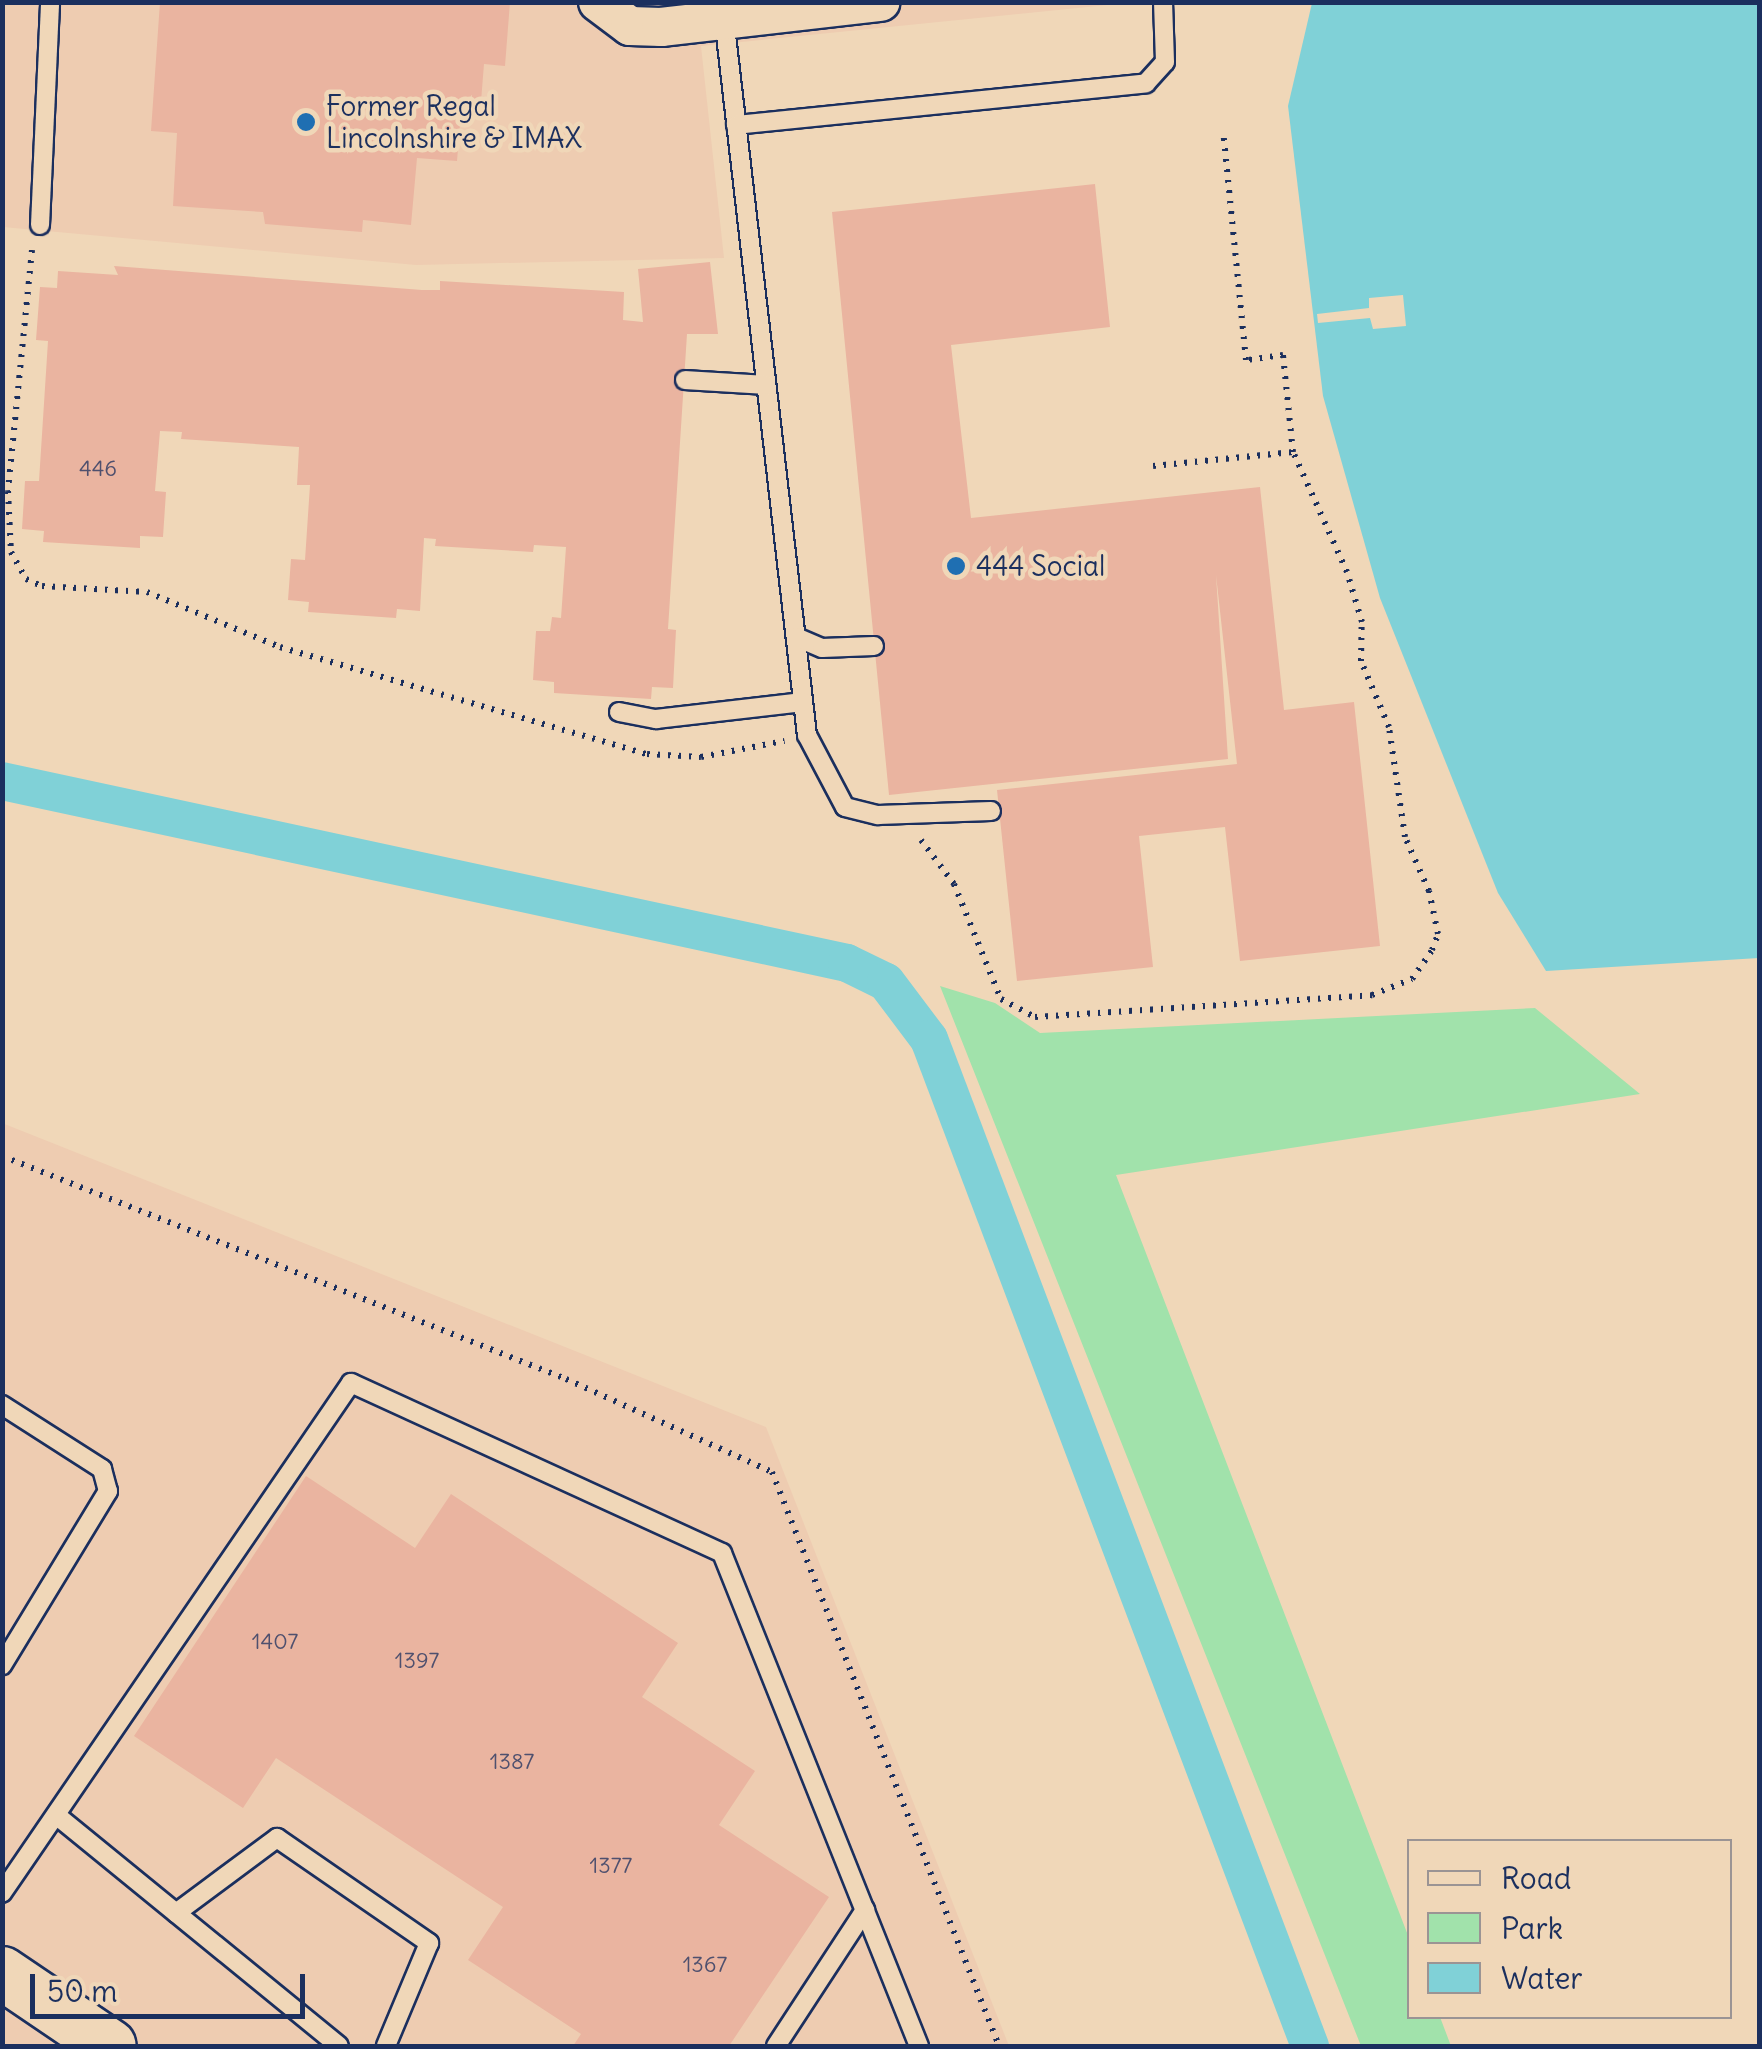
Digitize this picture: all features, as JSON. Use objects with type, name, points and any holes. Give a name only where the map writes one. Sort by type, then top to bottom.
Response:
[{"type":"street","points":[[598,2],[630,26],[724,11],[880,2]]},
{"type":"street","points":[[2,1973],[110,2046]]},
{"type":"lane","points":[[40,226],[50,2]]},
{"type":"lane","points":[[736,125],[1146,84],[1164,62],[1163,2]]},
{"type":"lane","points":[[724,11],[807,735],[845,807],[878,815],[991,811]]},
{"type":"lane","points":[[685,380],[766,385]]},
{"type":"lane","points":[[796,637],[822,648],[874,646]]},
{"type":"lane","points":[[619,712],[656,719],[804,702]]},
{"type":"lane","points":[[2,1893],[351,1383],[722,1553],[919,2046]]},
{"type":"lane","points":[[2,1405],[102,1469],[108,1491],[2,1665]]},
{"type":"lane","points":[[56,1815],[340,2046]]},
{"type":"lane","points":[[176,1913],[277,1838],[428,1943],[386,2046]]},
{"type":"lane","points":[[776,2046],[865,1910]]},
{"type":"path","points":[[878,815],[924,842],[954,884],[1001,998],[1036,1017],[1372,995],[1412,979],[1438,934],[1428,891],[1405,837],[1389,728],[1361,661],[1362,622],[1347,572],[1293,452],[1283,356],[1246,360],[1223,132]]},
{"type":"path","points":[[40,226],[23,293],[8,491],[10,552],[26,579],[42,586],[147,592],[280,647],[647,754],[700,757],[807,735]]},
{"type":"path","points":[[1153,466],[1293,452]]},
{"type":"shaded area","points":[[2,3],[1127,3],[701,46],[724,258],[416,265],[3,227]]},
{"type":"shaded area","points":[[2,1123],[766,1427],[1009,2046],[3,2046]]},
{"type":"green space","points":[[940,986],[995,1003],[1040,1033],[1535,1008],[1640,1094],[1116,1175],[1407,1933],[1407,2019],[1441,2019],[1451,2046],[1361,2046]]},
{"type":"water","points":[[1312,3],[1759,3],[1759,958],[1546,971],[1498,893],[1380,598],[1323,396],[1288,106]]},
{"type":"pier","points":[[1403,295],[1406,326],[1373,329],[1370,318],[1318,323],[1317,314],[1369,308],[1369,298]]},
{"type":"building","name":"Former Regal Lincolnshire & IMAX","points":[[160,2],[510,2],[505,66],[484,64],[480,114],[461,112],[457,161],[417,158],[411,225],[363,220],[362,232],[265,224],[263,212],[173,206],[177,133],[151,131]]},
{"type":"building","name":"444 Social","points":[[1095,184],[1110,327],[951,345],[971,518],[1260,487],[1284,710],[1354,702],[1380,946],[1240,961],[1225,827],[1139,836],[1153,967],[1017,981],[997,790],[1237,764],[1216,575],[1228,759],[889,795],[832,212]]},
{"type":"building","points":[[710,262],[718,334],[687,334],[668,629],[676,630],[673,688],[652,687],[651,699],[554,693],[554,682],[533,680],[536,631],[550,631],[552,617],[561,618],[566,547],[534,545],[533,552],[435,546],[436,539],[424,538],[420,611],[397,609],[396,618],[308,612],[309,602],[288,600],[291,559],[305,560],[310,485],[297,485],[299,447],[181,439],[182,432],[160,431],[155,491],[166,492],[163,537],[140,536],[140,548],[43,542],[44,531],[22,529],[25,481],[39,481],[48,341],[36,340],[40,287],[57,288],[58,271],[118,275],[114,266],[422,290],[440,290],[440,281],[624,292],[623,320],[643,322],[638,269]]},
{"type":"building","points":[[306,1476],[415,1548],[451,1494],[678,1643],[642,1697],[755,1771],[719,1825],[829,1897],[729,2046],[573,2046],[581,2034],[468,1960],[503,1907],[276,1758],[243,1808],[134,1736]]},
{"type":"waterway","points":[[2,781],[847,963],[886,982],[929,1039],[1310,2046]]},
{"type":"place","name":"Former Regal Lincolnshire & IMAX","points":[[306,122]]},
{"type":"place","name":"444 Social","points":[[956,566]]}]
